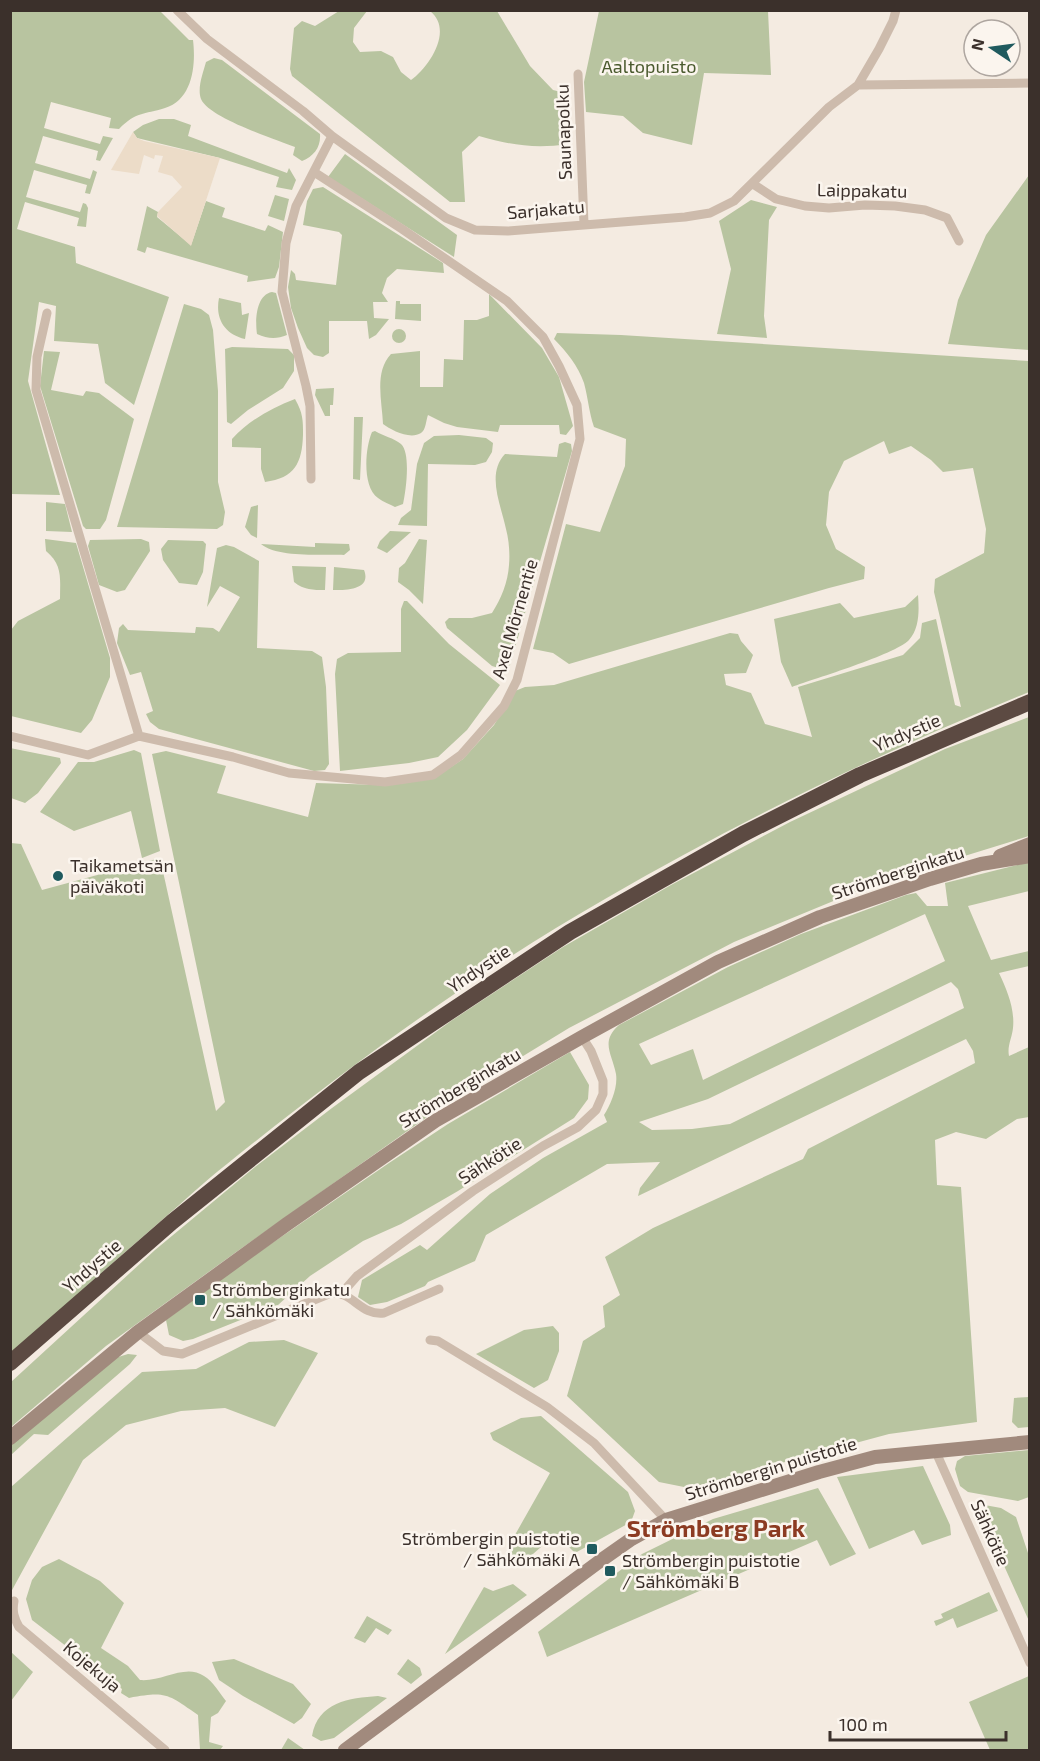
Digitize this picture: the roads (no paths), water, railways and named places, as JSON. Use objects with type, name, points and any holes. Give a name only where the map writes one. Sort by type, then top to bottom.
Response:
[{"type":"highway","name":"Yhdystie","points":[[10,1363],[171,1222],[359,1072],[570,932],[743,834],[860,775],[1028,704]]},
{"type":"street","name":"Sarjakatu","points":[[183,12],[207,39],[303,111],[332,136],[446,218],[475,230],[508,231],[685,217],[710,213],[734,201],[829,107],[858,85],[879,50],[896,10]]},
{"type":"street","name":"Saunapolku","points":[[578,74],[584,224]]},
{"type":"street","points":[[858,85],[1029,83]]},
{"type":"street","points":[[310,479],[310,406],[282,292],[288,236],[297,206],[332,136]]},
{"type":"street","name":"Axel Mörnentie","points":[[139,736],[289,772],[385,782],[421,777],[433,775],[461,755],[504,706],[517,680],[580,438],[577,405],[560,366],[543,337],[507,301],[314,172]]},
{"type":"street","name":"Laippakatu","points":[[753,184],[776,199],[810,207],[891,205],[925,210],[947,218],[959,242]]},
{"type":"street","points":[[10,736],[88,755],[139,736],[36,390],[37,357],[47,313]]},
{"type":"street","name":"Strömberginkatu","points":[[10,1438],[138,1332],[435,1121],[718,962],[820,917],[981,864],[1029,844]]},
{"type":"street","name":"Strömberginkatu","points":[[981,864],[1029,856]]},
{"type":"street","name":"Sähkötie","points":[[342,1293],[357,1276],[474,1191],[543,1146],[578,1127],[596,1110],[603,1094],[603,1081],[591,1051],[582,1037]]},
{"type":"street","points":[[138,1332],[163,1351],[182,1354],[331,1293],[342,1293],[368,1312],[378,1314],[439,1289]]},
{"type":"street","points":[[430,1340],[438,1341],[548,1407],[594,1443],[666,1520]]},
{"type":"street","name":"Strömbergin puistotie","points":[[345,1750],[600,1561],[630,1540],[666,1520],[819,1472],[875,1457],[1029,1442]]},
{"type":"street","name":"Sähkötie","points":[[935,1450],[1029,1663]]},
{"type":"street","name":"Kojekuja","points":[[14,1601],[15,1620],[20,1627],[165,1750]]},
{"type":"place","name":"Taikametsän päiväkoti","points":[[58,876]]},
{"type":"place","name":"Strömberginkatu / Sähkömäki","points":[[200,1300]]},
{"type":"place","name":"Strömbergin puistotie / Sähkömäki A","points":[[592,1549]]},
{"type":"place","name":"Strömbergin puistotie / Sähkömäki B","points":[[610,1571]]},
{"type":"district","name":"Strömberg Park","points":[[716,1529]]},
{"type":"park label","name":"Aaltopuisto","points":[[649,67]]}]
